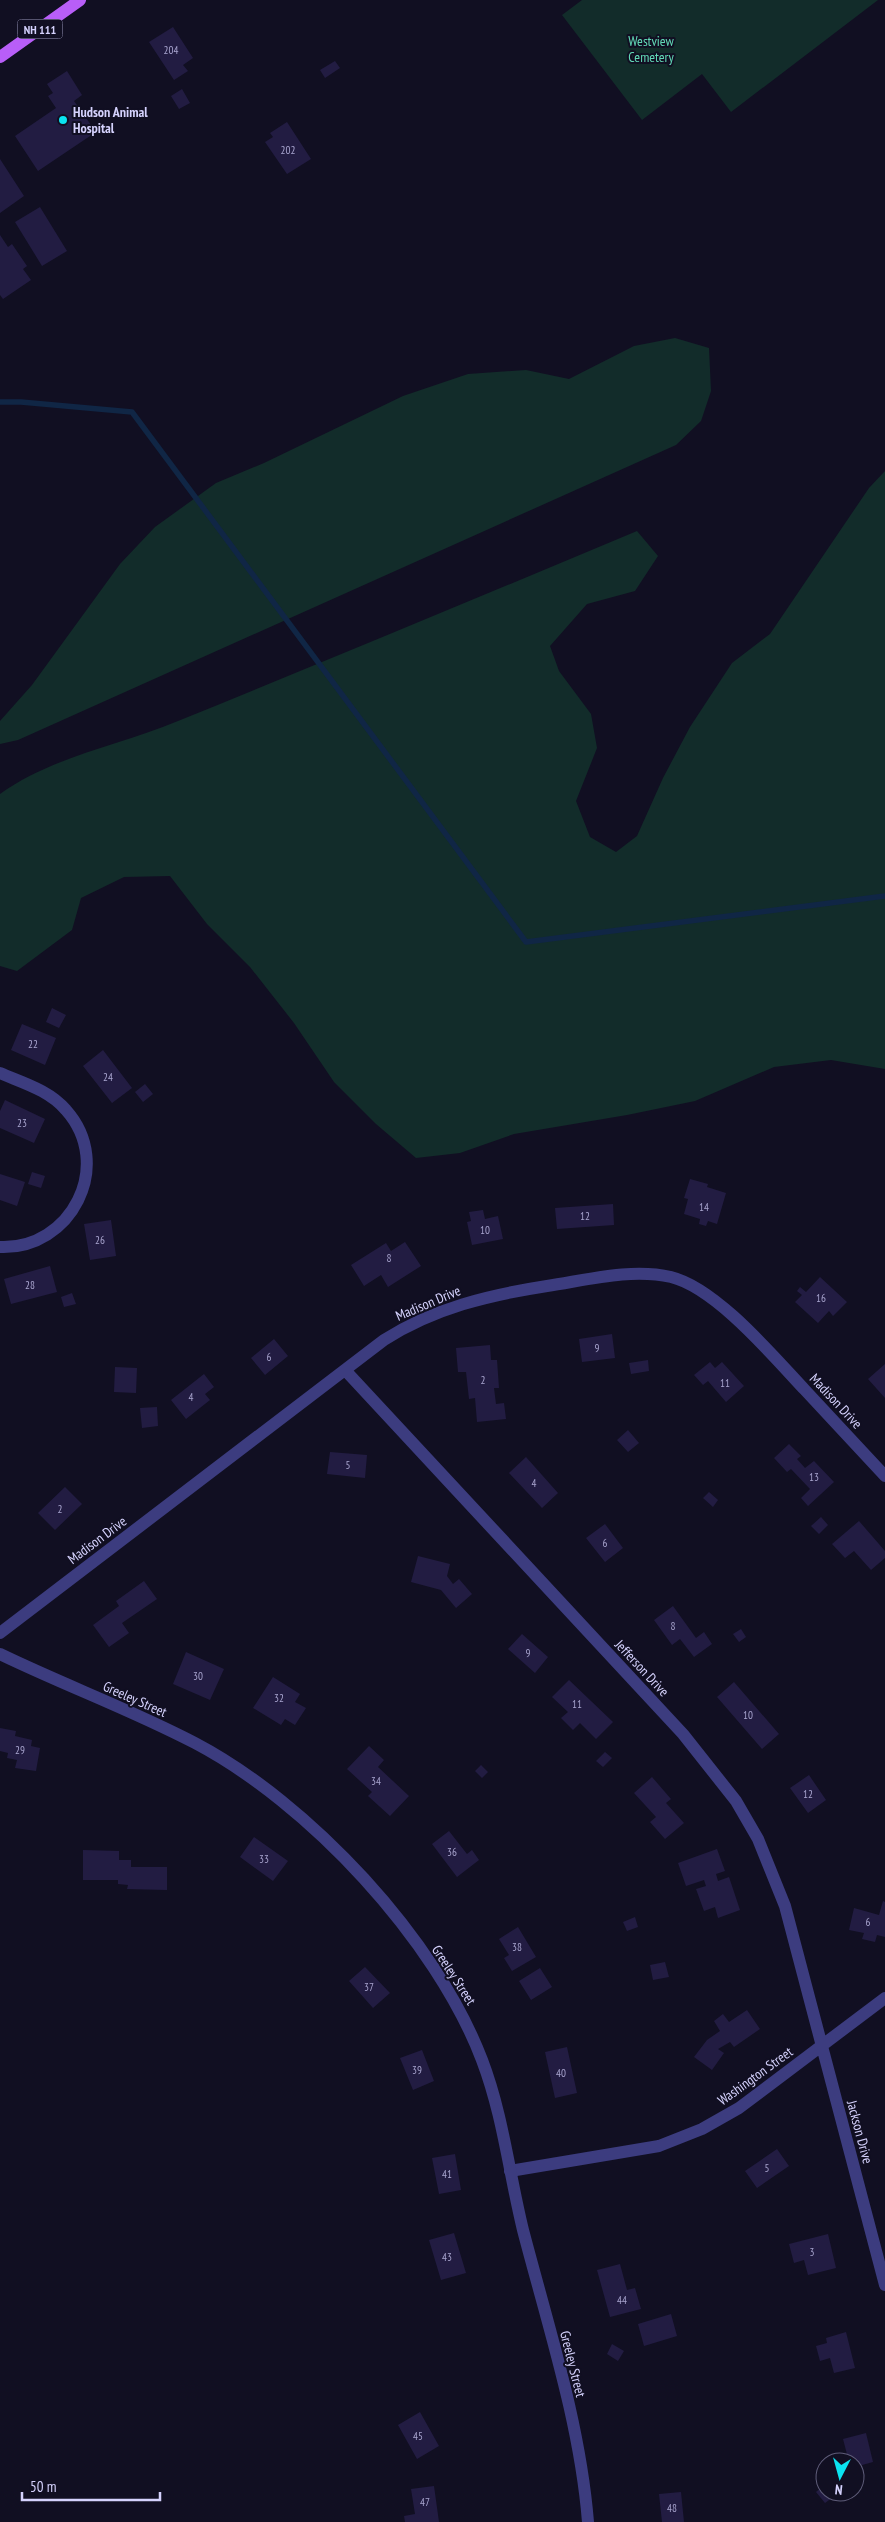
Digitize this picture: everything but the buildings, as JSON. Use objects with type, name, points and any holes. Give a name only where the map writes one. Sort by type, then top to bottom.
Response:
[{"type":"main road","name":"NH 111","points":[[0,57],[80,0]]},
{"type":"street","points":[[0,1073],[47,1094],[66,1110],[77,1125],[84,1142],[88,1166],[83,1191],[64,1223],[44,1238],[21,1246],[0,1247]]},
{"type":"street","name":"Madison Drive","points":[[0,1633],[402,1328],[462,1303],[502,1293],[608,1277],[651,1274],[672,1278],[692,1286],[710,1298],[758,1340],[885,1476]]},
{"type":"street","name":"Jefferson Drive","points":[[345,1370],[683,1734],[736,1801],[758,1839],[785,1906],[821,2045]]},
{"type":"street","name":"Greeley Street","points":[[0,1654],[194,1743],[225,1760],[269,1790],[303,1818],[335,1849],[392,1913],[443,1982],[466,2021],[483,2062],[497,2108],[510,2171],[562,2380],[580,2464],[588,2522]]},
{"type":"street","name":"Washington Street","points":[[510,2171],[659,2146],[702,2129],[739,2108],[885,1998]]},
{"type":"street","name":"Jackson Drive","points":[[821,2045],[885,2286]]},
{"type":"green space","name":"Westview Cemetery","points":[[582,0],[878,0],[731,112],[702,74],[642,120],[562,15]]},
{"type":"green space","points":[[675,338],[709,348],[711,391],[701,421],[676,445],[18,740],[0,744],[0,721],[32,685],[120,564],[155,527],[216,483],[264,463],[403,396],[468,374],[526,370],[569,379],[634,346]]},
{"type":"green space","points":[[885,471],[885,1069],[831,1060],[774,1067],[695,1101],[627,1115],[514,1134],[460,1153],[416,1158],[376,1124],[334,1082],[294,1023],[250,967],[207,924],[170,876],[124,877],[81,898],[72,930],[17,971],[0,966],[0,794],[42,770],[178,721],[637,531],[658,556],[635,591],[587,604],[550,646],[559,671],[591,714],[597,748],[576,801],[590,837],[616,852],[637,836],[663,778],[690,727],[732,663],[770,634],[869,488]]},
{"type":"waterway","points":[[0,402],[21,402],[132,412],[526,942],[885,896]]},
{"type":"place","name":"Hudson Animal Hospital","points":[[63,120]]}]
